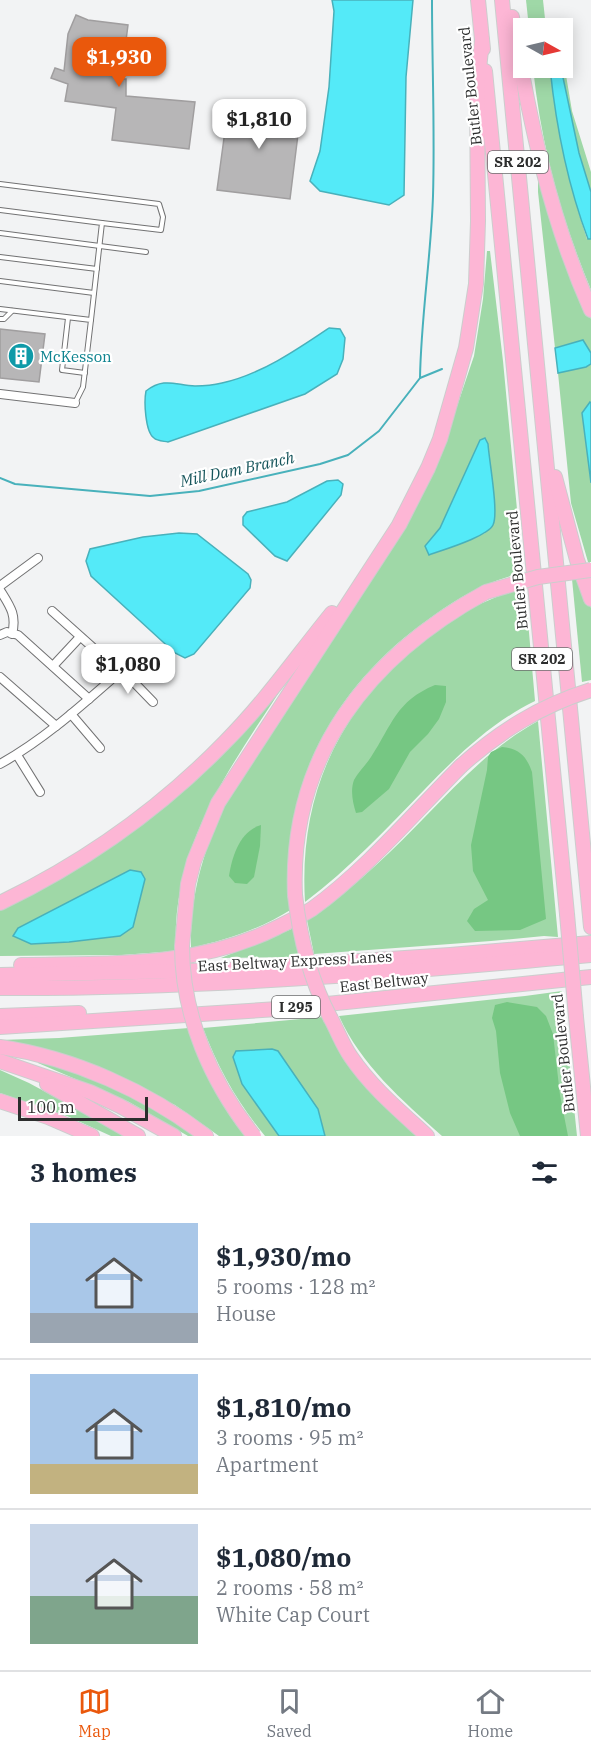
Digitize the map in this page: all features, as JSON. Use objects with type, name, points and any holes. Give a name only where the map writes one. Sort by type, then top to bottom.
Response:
[{"type":"highway","name":"Butler Boulevard","points":[[478,0],[588,1136]]},
{"type":"highway","name":"SR 202","points":[[502,0],[591,927]]},
{"type":"highway","points":[[509,0],[527,103],[543,172],[568,252],[591,309]]},
{"type":"highway","points":[[254,1136],[216,1080],[204,1054],[185,989],[182,946],[184,909],[194,861],[218,802],[383,551],[414,496],[440,439],[466,348],[472,316],[478,253],[477,89],[482,40]]},
{"type":"highway","points":[[544,434],[569,533],[591,599]]},
{"type":"highway","points":[[0,903],[90,853],[150,810],[206,761],[247,719],[383,551]]},
{"type":"highway","points":[[427,1136],[362,1072],[331,1020],[311,975],[295,895],[294,867],[303,808],[322,755],[345,714],[375,674],[402,648],[458,607],[486,592],[538,577],[591,570]]},
{"type":"highway","points":[[0,969],[16,965],[163,961],[216,951],[257,937],[310,910],[335,890],[461,766],[487,744],[521,720],[559,701],[591,690]]},
{"type":"highway","name":"East Beltway","points":[[0,975],[225,970],[591,943]]},
{"type":"highway","name":"East Beltway Express Lanes","points":[[0,988],[104,988],[226,982],[451,968],[591,955]]},
{"type":"highway","name":"East Beltway","points":[[0,1027],[278,1008],[591,977]]},
{"type":"highway","name":"I 295","points":[[0,1016],[278,1008]]},
{"type":"highway","points":[[0,1047],[50,1059],[101,1076],[153,1101],[206,1136]]},
{"type":"highway","points":[[0,1061],[90,1092],[174,1136]]},
{"type":"highway","points":[[24,1071],[138,1136]]},
{"type":"highway","points":[[0,1101],[48,1117],[93,1136]]},
{"type":"street","points":[[0,394],[75,403]]},
{"type":"street","points":[[12,634],[15,622],[12,610],[0,588],[38,558]]},
{"type":"street","points":[[52,611],[109,662]]},
{"type":"street","points":[[0,635],[7,632],[18,635],[89,699]]},
{"type":"street","points":[[53,666],[80,637]]},
{"type":"street","points":[[0,764],[17,755],[56,726],[122,670],[153,702]]},
{"type":"street","points":[[0,677],[56,726]]},
{"type":"street","points":[[71,714],[100,748]]},
{"type":"street","points":[[17,755],[40,792]]},
{"type":"lane","points":[[0,184],[159,204],[163,217],[161,230],[0,210]]},
{"type":"lane","points":[[75,403],[83,387],[102,224]]},
{"type":"lane","points":[[0,234],[146,252]]},
{"type":"lane","points":[[0,257],[97,269]]},
{"type":"lane","points":[[0,282],[94,293]]},
{"type":"lane","points":[[0,309],[91,320]]},
{"type":"lane","points":[[0,319],[4,319],[12,310]]},
{"type":"lane","points":[[68,318],[62,370],[85,373]]},
{"type":"green space","points":[[526,0],[543,0],[545,18],[528,18]]},
{"type":"green space","points":[[534,78],[551,78],[559,133],[574,196],[587,239],[591,239],[591,290],[570,236],[554,181]]},
{"type":"green space","points":[[564,78],[566,78],[572,111],[591,172],[591,192],[576,142]]},
{"type":"green space","points":[[538,170],[591,319],[591,353],[583,340],[555,348],[538,192]]},
{"type":"green space","points":[[487,251],[490,251],[523,573],[495,581],[458,600],[396,644],[351,693],[332,720],[316,749],[295,812],[290,869],[292,909],[243,933],[191,948],[192,912],[198,880],[207,847],[220,814],[450,427],[474,356],[483,299]],"holes":[[[480,440],[485,533],[429,555],[425,546],[440,528]]]},
{"type":"green space","points":[[591,364],[591,403],[582,413],[591,483],[591,562],[588,562],[571,503],[558,373]]},
{"type":"green space","points":[[579,578],[591,608],[591,680],[582,682],[572,579]]},
{"type":"green space","points":[[525,587],[535,701],[519,709],[476,740],[352,862],[305,902],[308,830],[315,797],[326,766],[359,707],[381,680],[433,632],[477,606]]},
{"type":"green space","points":[[287,680],[226,775],[194,840],[177,912],[176,951],[122,955],[0,956],[0,906],[88,858]],"holes":[[[74,900],[120,936],[31,944],[18,928]]]},
{"type":"green space","points":[[435,685],[446,686],[446,702],[439,719],[410,752],[389,789],[362,812],[356,813],[352,793],[354,780],[403,706],[422,691]]},
{"type":"green space","points":[[538,721],[558,937],[544,936],[314,954],[307,920],[367,873],[472,770],[493,752]]},
{"type":"green space","points":[[502,747],[522,754],[532,772],[546,919],[520,930],[475,931],[467,921],[474,909],[488,900],[473,871],[471,845],[488,757],[491,752]]},
{"type":"green space","points":[[261,825],[260,846],[254,877],[247,884],[235,883],[229,876],[238,845],[242,838]]},
{"type":"green space","points":[[294,928],[300,957],[221,958]]},
{"type":"green space","points":[[562,991],[577,1136],[442,1136],[371,1066],[348,1034],[339,1016],[525,996]]},
{"type":"green space","points":[[507,1002],[537,1007],[546,1016],[553,1034],[560,1095],[568,1136],[520,1136],[510,1113],[500,1073],[496,1031],[492,1018],[495,1005]]},
{"type":"green space","points":[[323,1017],[423,1136],[325,1136],[318,1109],[242,1084],[279,1136],[265,1136],[229,1084],[203,1028]]},
{"type":"green space","points":[[189,1028],[212,1085],[245,1136],[219,1136],[175,1105],[117,1079],[0,1044],[0,1040]]},
{"type":"green space","points":[[39,1060],[99,1078],[202,1136],[188,1136],[129,1102],[38,1063]]},
{"type":"green space","points":[[0,1070],[29,1083],[127,1136],[111,1136],[67,1116],[0,1093]]},
{"type":"water","points":[[332,0],[413,0],[406,77],[404,195],[389,205],[320,191],[310,181],[320,151],[329,87],[334,11]]},
{"type":"water","points":[[551,78],[563,78],[579,153],[591,192],[591,239],[588,239],[568,176]]},
{"type":"water","points":[[329,328],[340,329],[345,338],[343,359],[337,374],[305,394],[168,442],[157,440],[151,435],[145,402],[146,391],[152,387],[164,383],[205,386],[236,379],[278,360]]},
{"type":"water","points":[[583,340],[591,353],[591,364],[558,373],[555,348]]},
{"type":"water","points":[[591,403],[591,483],[582,413]]},
{"type":"water","points":[[485,438],[488,444],[494,498],[493,525],[489,530],[474,538],[429,555],[425,546],[440,528],[480,440]]},
{"type":"water","points":[[338,480],[343,484],[341,495],[287,561],[275,556],[243,525],[243,517],[247,512],[287,502],[327,481]]},
{"type":"water","points":[[179,533],[197,534],[248,574],[251,580],[250,588],[194,654],[185,658],[175,653],[91,576],[86,561],[90,549],[143,537]]},
{"type":"water","points":[[130,870],[141,872],[145,879],[133,927],[120,936],[31,944],[13,936],[18,928]]},
{"type":"water","points":[[272,1049],[278,1051],[318,1109],[325,1136],[279,1136],[242,1084],[233,1057],[236,1051]]},
{"type":"building","points":[[76,15],[88,20],[128,25],[121,79],[126,79],[126,96],[195,102],[189,149],[112,140],[116,108],[65,101],[68,84],[51,78],[55,68],[64,71],[68,34]]},
{"type":"building","points":[[229,101],[301,110],[290,199],[217,190]]},
{"type":"building","name":"McKesson","points":[[0,329],[45,334],[39,382],[0,378]]},
{"type":"waterway","points":[[420,378],[433,196],[432,0]]},
{"type":"waterway","name":"Mill Dam Branch","points":[[0,478],[15,484],[150,496],[199,491],[320,464],[348,455],[379,431],[420,378],[442,369]]},
{"type":"place","name":"McKesson","points":[[21,356]]}]
